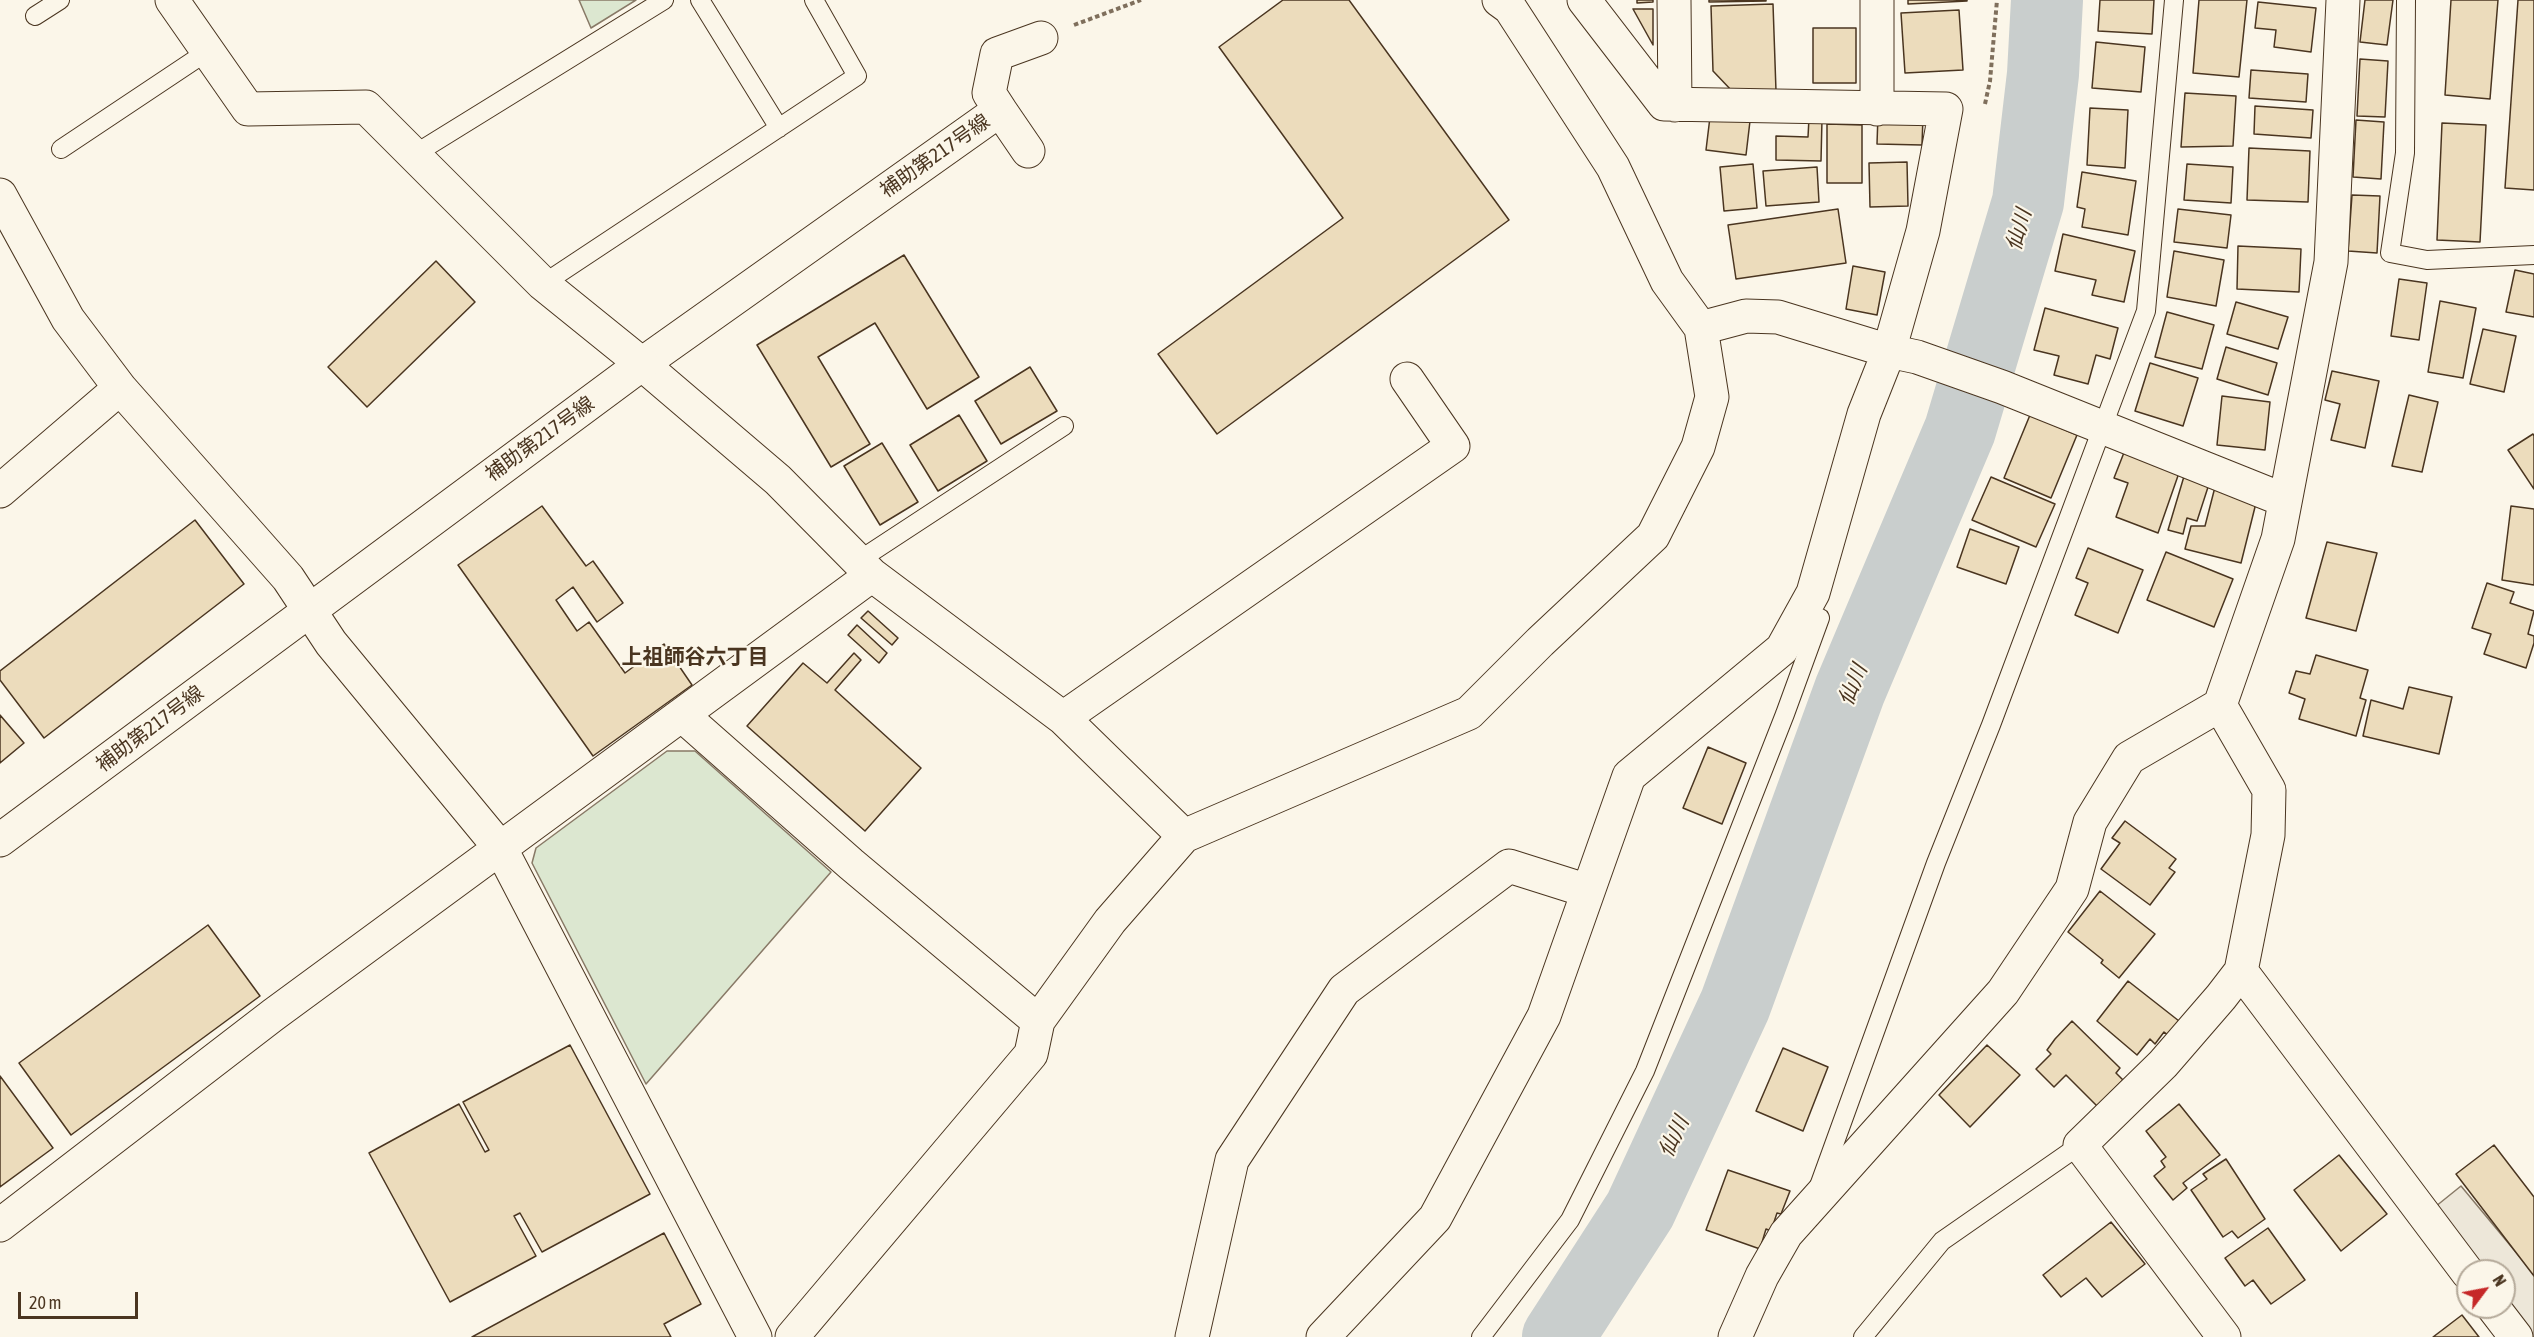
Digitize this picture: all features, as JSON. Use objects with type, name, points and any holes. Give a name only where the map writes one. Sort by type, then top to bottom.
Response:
[{"type":"street","points":[[172,0],[248,109],[366,107],[543,284],[642,364],[778,480],[865,568],[1063,718],[1184,836]]},
{"type":"street","points":[[1323,1337],[1435,1218],[1544,1016],[1629,776],[1782,649],[1813,593],[1864,414],[1889,351],[1923,231],[1946,109],[1664,104],[1584,0]]},
{"type":"street","points":[[1674,0],[1675,105]]},
{"type":"street","points":[[1877,0],[1877,109]]},
{"type":"street","points":[[1735,1337],[1762,1276],[1786,1234],[2003,992],[2072,889],[2090,822],[2129,758],[2220,705],[2278,539],[2331,262],[2343,0]]},
{"type":"street","points":[[792,1337],[1030,1054],[1038,1021],[1110,921],[1184,836],[1469,713],[1540,642],[1653,536],[1698,447],[1712,397],[1701,328],[1667,281],[1613,167],[1511,3]]},
{"type":"street","name":"補助第217号線","points":[[0,840],[642,364],[1000,110],[989,93],[997,54],[1041,38]]},
{"type":"street","points":[[1000,110],[1028,151]]},
{"type":"street","points":[[0,195],[9,234],[68,319],[120,388],[288,578],[331,643],[501,849],[755,1337]]},
{"type":"street","points":[[1701,328],[1746,316],[1778,317],[1889,351],[1917,357],[2001,387],[2284,500]]},
{"type":"street","points":[[1063,718],[1453,446],[1407,379]]},
{"type":"street","points":[[0,491],[120,388]]},
{"type":"street","points":[[0,1225],[273,1015],[682,715],[865,568]]},
{"type":"street","points":[[2220,705],[2269,790],[2268,835],[2241,971],[2163,1064],[2080,1145],[2224,1337]]},
{"type":"street","points":[[682,715],[850,864],[1038,1021]]},
{"type":"street","points":[[1192,1337],[1232,1160],[1344,990],[1509,866],[1588,891]]},
{"type":"street","points":[[2241,971],[2457,1259]]},
{"type":"street","points":[[2502,1319],[2516,1337]]},
{"type":"lane","points":[[35,16],[60,0]]},
{"type":"lane","points":[[415,154],[664,0]]},
{"type":"lane","points":[[700,0],[779,128]]},
{"type":"lane","points":[[543,284],[857,76],[814,0]]},
{"type":"lane","points":[[1814,1201],[1936,863],[1991,725],[2146,311],[2174,0]]},
{"type":"lane","points":[[2406,0],[2405,153],[2390,253],[2427,260],[2534,255]]},
{"type":"lane","points":[[61,149],[208,51]]},
{"type":"lane","points":[[865,568],[1064,426]]},
{"type":"lane","points":[[1480,1337],[1570,1220],[1645,1071],[1785,714],[1820,618]]},
{"type":"lane","points":[[1863,1337],[1942,1242],[2080,1145]]},
{"type":"path","points":[[1041,38],[1141,0]]},
{"type":"green space","points":[[579,0],[636,0],[591,28]]},
{"type":"green space","points":[[667,751],[695,751],[831,872],[646,1084],[532,863],[536,848]]},
{"type":"shaded area","points":[[2461,1186],[2534,1274],[2534,1337],[2525,1337],[2512,1319],[2516,1319],[2516,1259],[2461,1259],[2425,1215]]},
{"type":"building","points":[[1283,0],[1349,0],[1509,220],[1217,434],[1158,354],[1343,218],[1219,47]]},
{"type":"building","points":[[1637,0],[1653,0],[1653,2],[1637,3]]},
{"type":"building","points":[[1709,0],[1766,0],[1766,1],[1709,2]]},
{"type":"building","points":[[1908,0],[1967,0],[1967,1],[1908,4]]},
{"type":"building","points":[[2100,0],[2154,0],[2152,34],[2098,31]]},
{"type":"building","points":[[2199,0],[2247,0],[2239,77],[2193,73]]},
{"type":"building","points":[[2365,0],[2393,0],[2387,45],[2360,42]]},
{"type":"building","points":[[2451,0],[2498,0],[2490,99],[2445,95]]},
{"type":"building","points":[[2518,0],[2534,0],[2534,190],[2505,188]]},
{"type":"building","points":[[2258,2],[2316,8],[2311,52],[2274,47],[2276,30],[2255,28]]},
{"type":"building","points":[[1773,4],[1776,91],[1733,92],[1713,71],[1711,6]]},
{"type":"building","points":[[1633,9],[1653,9],[1653,45]]},
{"type":"building","points":[[1959,10],[1963,70],[1905,73],[1901,13]]},
{"type":"building","points":[[1813,28],[1856,28],[1856,83],[1813,83]]},
{"type":"building","points":[[2096,42],[2145,47],[2141,92],[2092,88]]},
{"type":"building","points":[[2360,59],[2388,61],[2385,117],[2357,116]]},
{"type":"building","points":[[2251,70],[2308,74],[2306,102],[2249,98]]},
{"type":"building","points":[[2185,93],[2236,96],[2233,146],[2181,147]]},
{"type":"building","points":[[2255,106],[2313,110],[2311,138],[2254,134]]},
{"type":"building","points":[[2090,108],[2128,110],[2125,168],[2087,165]]},
{"type":"building","points":[[1878,115],[1923,116],[1922,145],[1877,144]]},
{"type":"building","points":[[1710,117],[1750,121],[1746,155],[1706,150]]},
{"type":"building","points":[[1809,118],[1822,119],[1821,161],[1776,160],[1776,136],[1808,137]]},
{"type":"building","points":[[2356,120],[2384,122],[2381,179],[2353,177]]},
{"type":"building","points":[[2442,123],[2486,125],[2480,242],[2437,240]]},
{"type":"building","points":[[1827,124],[1862,125],[1862,183],[1827,183]]},
{"type":"building","points":[[2249,148],[2310,151],[2308,202],[2247,200]]},
{"type":"building","points":[[1907,162],[1908,206],[1870,207],[1869,163]]},
{"type":"building","points":[[1753,164],[1757,208],[1724,211],[1720,167]]},
{"type":"building","points":[[2187,164],[2233,167],[2231,203],[2184,200]]},
{"type":"building","points":[[1817,167],[1819,202],[1766,206],[1763,171]]},
{"type":"building","points":[[2082,172],[2136,181],[2128,235],[2082,227],[2085,209],[2077,207]]},
{"type":"building","points":[[2352,195],[2380,196],[2377,253],[2348,251]]},
{"type":"building","points":[[1838,209],[1846,263],[1736,279],[1728,225]]},
{"type":"building","points":[[2178,209],[2231,215],[2227,248],[2174,242]]},
{"type":"building","points":[[2063,234],[2135,251],[2124,302],[2092,295],[2096,280],[2055,271]]},
{"type":"building","points":[[2238,246],[2301,249],[2299,292],[2237,289]]},
{"type":"building","points":[[2174,251],[2224,260],[2216,306],[2167,297]]},
{"type":"building","points":[[904,255],[979,377],[927,409],[875,323],[818,357],[870,444],[831,467],[757,345]]},
{"type":"building","points":[[436,261],[475,302],[367,407],[328,367]]},
{"type":"building","points":[[1853,266],[1885,272],[1877,315],[1846,309]]},
{"type":"building","points":[[2515,270],[2534,274],[2534,317],[2506,312]]},
{"type":"building","points":[[2399,279],[2427,283],[2419,340],[2391,336]]},
{"type":"building","points":[[2440,301],[2476,308],[2463,378],[2428,372]]},
{"type":"building","points":[[2236,302],[2288,317],[2278,349],[2227,334]]},
{"type":"building","points":[[2045,308],[2118,328],[2110,359],[2096,355],[2088,384],[2054,375],[2059,356],[2034,350]]},
{"type":"building","points":[[2167,312],[2214,325],[2202,369],[2155,357]]},
{"type":"building","points":[[2483,329],[2516,336],[2504,392],[2470,384]]},
{"type":"building","points":[[2226,347],[2277,363],[2268,395],[2217,379]]},
{"type":"building","points":[[2150,363],[2198,378],[2183,426],[2135,411]]},
{"type":"building","points":[[1030,367],[1057,411],[1001,444],[975,401]]},
{"type":"building","points":[[2332,371],[2379,381],[2365,448],[2331,440],[2340,404],[2325,400]]},
{"type":"building","points":[[2409,395],[2438,402],[2422,472],[2392,466]]},
{"type":"building","points":[[2222,396],[2270,402],[2265,450],[2217,445]]},
{"type":"building","points":[[959,415],[987,461],[938,491],[910,445]]},
{"type":"building","points":[[2030,415],[2077,435],[2051,498],[2004,478]]},
{"type":"building","points":[[2533,434],[2534,436],[2534,489],[2508,450]]},
{"type":"building","points":[[882,443],[918,502],[880,525],[844,466]]},
{"type":"building","points":[[2125,450],[2180,470],[2158,533],[2116,517],[2128,483],[2114,478]]},
{"type":"building","points":[[2185,473],[2210,481],[2197,521],[2187,518],[2183,534],[2168,530]]},
{"type":"building","points":[[1991,477],[2055,504],[2036,547],[1972,520]]},
{"type":"building","points":[[2215,487],[2257,499],[2241,563],[2185,549],[2191,526],[2205,526]]},
{"type":"building","points":[[542,506],[586,566],[593,561],[623,603],[597,622],[573,587],[556,600],[577,631],[589,622],[625,673],[664,644],[692,685],[593,756],[458,565]]},
{"type":"building","points":[[2511,506],[2534,509],[2534,585],[2502,580]]},
{"type":"building","points":[[195,520],[244,584],[44,738],[0,680],[0,671]]},
{"type":"building","points":[[1970,529],[2019,547],[2006,584],[1957,567]]},
{"type":"building","points":[[2327,542],[2377,553],[2356,631],[2306,618]]},
{"type":"building","points":[[2088,548],[2143,570],[2118,633],[2075,615],[2088,583],[2076,578]]},
{"type":"building","points":[[2166,552],[2233,579],[2214,627],[2147,600]]},
{"type":"building","points":[[2487,583],[2514,592],[2510,603],[2534,611],[2528,634],[2534,636],[2534,643],[2526,668],[2484,654],[2491,634],[2472,628]]},
{"type":"building","points":[[868,611],[898,638],[892,645],[861,618]]},
{"type":"building","points":[[857,625],[887,653],[879,663],[848,635]]},
{"type":"building","points":[[854,653],[861,660],[835,690],[921,768],[865,831],[747,726],[803,663],[827,683]]},
{"type":"building","points":[[2316,655],[2368,670],[2360,698],[2366,700],[2356,736],[2299,719],[2305,699],[2289,693],[2296,671],[2310,674]]},
{"type":"building","points":[[2409,687],[2452,697],[2439,754],[2363,736],[2371,700],[2403,709]]},
{"type":"building","points":[[0,715],[24,743],[0,763]]},
{"type":"building","points":[[1708,747],[1746,763],[1722,824],[1683,808]]},
{"type":"building","points":[[2125,821],[2176,859],[2169,868],[2175,872],[2150,905],[2101,869],[2120,843],[2112,838]]},
{"type":"building","points":[[2100,891],[2155,934],[2119,978],[2101,963],[2103,960],[2068,932]]},
{"type":"building","points":[[208,925],[260,996],[71,1135],[19,1063]]},
{"type":"building","points":[[2128,981],[2179,1021],[2168,1035],[2164,1032],[2155,1044],[2150,1039],[2137,1055],[2097,1021]]},
{"type":"building","points":[[2072,1021],[2120,1068],[2116,1073],[2123,1080],[2097,1106],[2066,1075],[2054,1087],[2036,1069],[2051,1054],[2047,1050]]},
{"type":"building","points":[[570,1045],[650,1194],[542,1252],[520,1213],[514,1216],[536,1256],[450,1302],[369,1153],[459,1104],[485,1152],[489,1150],[463,1102]]},
{"type":"building","points":[[1987,1045],[2020,1075],[1970,1127],[1939,1095]]},
{"type":"building","points":[[1783,1048],[1828,1067],[1803,1131],[1756,1111]]},
{"type":"building","points":[[0,1076],[53,1148],[0,1187]]},
{"type":"building","points":[[2179,1104],[2220,1155],[2183,1183],[2187,1188],[2173,1200],[2154,1176],[2165,1167],[2161,1161],[2166,1157],[2146,1131]]},
{"type":"building","points":[[2494,1145],[2534,1197],[2534,1276],[2456,1174]]},
{"type":"building","points":[[2339,1155],[2387,1214],[2341,1251],[2294,1190]]},
{"type":"building","points":[[2226,1159],[2265,1219],[2238,1238],[2232,1231],[2223,1237],[2191,1190],[2207,1179],[2203,1174]]},
{"type":"building","points":[[1728,1170],[1790,1191],[1781,1214],[1777,1213],[1771,1231],[1766,1229],[1760,1249],[1706,1230]]},
{"type":"building","points":[[2111,1222],[2145,1264],[2102,1297],[2086,1278],[2061,1297],[2043,1275]]},
{"type":"building","points":[[2268,1228],[2305,1280],[2271,1304],[2253,1280],[2245,1286],[2225,1258]]},
{"type":"building","points":[[664,1233],[701,1304],[664,1324],[671,1337],[472,1337]]},
{"type":"building","points":[[2457,1319],[2465,1319],[2479,1337],[2433,1337]]},
{"type":"waterway","name":"仙川","points":[[1558,1337],[1640,1210],[1735,1005],[1850,690],[1960,430],[2028,202],[2043,74],[2047,0]]},
{"type":"district","name":"上祖師谷六丁目","points":[[695,657]]}]
